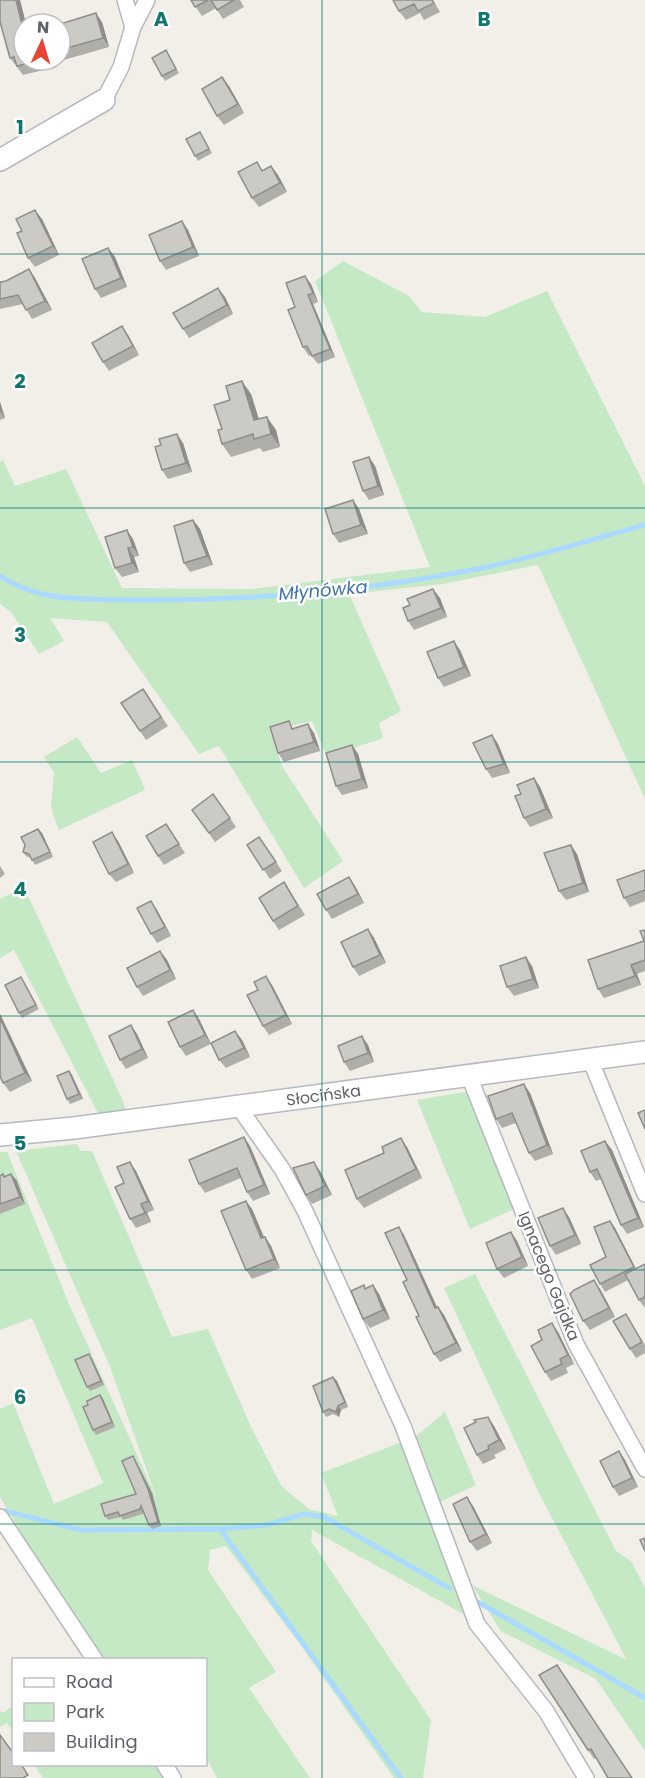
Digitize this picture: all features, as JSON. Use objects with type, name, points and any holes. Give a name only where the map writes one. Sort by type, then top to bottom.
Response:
[{"type":"street","points":[[125,0],[133,27]]},
{"type":"street","points":[[0,160],[104,100],[121,67],[133,27],[147,0]]},
{"type":"street","name":"Słocińska","points":[[0,1134],[238,1106],[645,1052]]},
{"type":"street","points":[[590,1059],[645,1194]]},
{"type":"street","name":"Ignacego Gajdka","points":[[469,1076],[576,1344],[645,1469]]},
{"type":"street","points":[[238,1106],[282,1168],[305,1211],[403,1426],[477,1624],[546,1711],[586,1778]]},
{"type":"street","points":[[0,1517],[93,1658]]},
{"type":"green space","points":[[343,261],[409,296],[422,312],[485,317],[547,291],[645,486],[645,799],[538,565],[443,584],[349,594],[401,711],[379,723],[383,738],[327,757],[312,721],[270,731],[282,766],[343,861],[304,888],[219,746],[199,754],[107,622],[50,618],[64,641],[39,654],[11,612],[0,604],[0,462],[3,460],[15,486],[66,469],[122,588],[251,589],[430,567],[315,281]]},
{"type":"green space","points":[[77,737],[101,773],[132,760],[145,790],[59,830],[51,808],[54,773],[44,757]]},
{"type":"green space","points":[[24,887],[126,1111],[99,1115],[14,950],[0,958],[0,899]]},
{"type":"green space","points":[[465,1092],[470,1097],[514,1209],[470,1229],[417,1100]]},
{"type":"green space","points":[[77,1144],[81,1151],[92,1151],[172,1337],[208,1329],[251,1427],[282,1487],[309,1509],[338,1516],[321,1473],[402,1442],[467,1616],[312,1530],[311,1541],[431,1720],[423,1778],[394,1778],[302,1647],[226,1546],[210,1550],[208,1570],[276,1672],[249,1688],[310,1778],[217,1778],[207,1759],[207,1658],[104,1658],[39,1562],[0,1497],[0,1409],[13,1403],[54,1504],[103,1483],[32,1318],[0,1330],[0,1152],[7,1152],[69,1304],[157,1499],[110,1367],[16,1151]]},
{"type":"green space","points":[[475,1274],[616,1551],[631,1561],[645,1588],[645,1751],[596,1679],[501,1631],[472,1585],[627,1660],[540,1495],[444,1288]]},
{"type":"green space","points":[[445,1412],[476,1485],[438,1503],[416,1436]]},
{"type":"green space","points":[[12,1707],[12,1731],[7,1723],[0,1727],[0,1710],[2,1713]]},
{"type":"green space","points":[[35,1766],[155,1766],[163,1778],[43,1778]]},
{"type":"building","points":[[0,0],[16,0],[19,12],[12,12],[12,58],[10,58],[0,22]]},
{"type":"building","points":[[191,0],[208,0],[195,7]]},
{"type":"building","points":[[211,0],[234,0],[217,10]]},
{"type":"building","points":[[393,0],[432,0],[434,3],[418,11],[414,4],[399,11]]},
{"type":"building","points":[[96,13],[103,38],[72,47],[72,20]]},
{"type":"building","points":[[166,50],[176,69],[162,76],[152,58]]},
{"type":"building","points":[[222,77],[238,104],[217,116],[202,89]]},
{"type":"building","points":[[200,132],[209,149],[195,156],[186,139]]},
{"type":"building","points":[[257,162],[262,171],[271,166],[280,183],[252,198],[238,172]]},
{"type":"building","points":[[35,210],[53,246],[28,258],[17,233],[22,231],[16,219]]},
{"type":"building","points":[[182,221],[193,247],[160,261],[149,235]]},
{"type":"building","points":[[108,248],[121,278],[95,289],[82,259]]},
{"type":"building","points":[[29,269],[45,301],[26,310],[18,295],[0,299],[0,282]]},
{"type":"building","points":[[305,276],[313,293],[308,295],[330,349],[312,356],[307,346],[303,347],[288,310],[295,307],[286,283]]},
{"type":"building","points":[[218,288],[227,305],[183,329],[173,313]]},
{"type":"building","points":[[122,326],[133,346],[103,362],[92,343]]},
{"type":"building","points":[[242,381],[254,420],[267,417],[271,434],[254,439],[253,434],[222,444],[218,430],[222,429],[214,405],[230,400],[226,386]]},
{"type":"building","points":[[177,434],[186,463],[162,470],[155,447],[161,445],[159,439]]},
{"type":"building","points":[[369,457],[378,486],[363,491],[353,462]]},
{"type":"building","points":[[353,500],[361,525],[333,534],[325,509]]},
{"type":"building","points":[[193,520],[207,556],[184,563],[174,526]]},
{"type":"building","points":[[127,530],[133,547],[128,548],[132,563],[115,568],[105,537]]},
{"type":"building","points":[[433,589],[441,608],[408,621],[403,608],[410,605],[407,599]]},
{"type":"building","points":[[454,641],[464,667],[438,678],[427,652]]},
{"type":"building","points":[[143,689],[161,717],[140,731],[121,703]]},
{"type":"building","points":[[289,721],[292,729],[308,724],[314,742],[278,753],[270,727]]},
{"type":"building","points":[[492,735],[504,764],[486,769],[473,743]]},
{"type":"building","points":[[352,745],[362,779],[336,786],[326,753]]},
{"type":"building","points":[[534,778],[546,809],[524,818],[515,796],[521,794],[517,785]]},
{"type":"building","points":[[213,794],[230,818],[209,833],[192,810]]},
{"type":"building","points":[[166,824],[179,844],[158,856],[146,836]]},
{"type":"building","points":[[38,829],[50,852],[32,860],[29,854],[23,852],[25,845],[21,837]]},
{"type":"building","points":[[112,832],[128,864],[109,874],[93,842]]},
{"type":"building","points":[[259,837],[276,862],[263,870],[247,845]]},
{"type":"building","points":[[571,845],[583,883],[559,891],[544,853]]},
{"type":"building","points":[[645,870],[645,890],[624,898],[617,880]]},
{"type":"building","points":[[349,877],[358,894],[326,910],[317,894]]},
{"type":"building","points":[[284,882],[298,906],[273,921],[259,898]]},
{"type":"building","points":[[151,901],[165,927],[151,934],[137,908]]},
{"type":"building","points":[[368,929],[380,955],[353,967],[341,942]]},
{"type":"building","points":[[645,930],[645,960],[631,965],[635,976],[598,989],[588,960],[644,941],[640,931]]},
{"type":"building","points":[[160,951],[170,970],[137,987],[127,968]]},
{"type":"building","points":[[526,957],[533,979],[507,987],[500,966]]},
{"type":"building","points":[[266,976],[286,1015],[263,1026],[247,995],[258,990],[254,982]]},
{"type":"building","points":[[21,977],[36,1005],[19,1013],[5,985]]},
{"type":"building","points":[[193,1010],[205,1035],[180,1047],[168,1022]]},
{"type":"building","points":[[0,1018],[25,1073],[3,1083],[0,1076]]},
{"type":"building","points":[[131,1025],[142,1049],[120,1060],[109,1036]]},
{"type":"building","points":[[235,1031],[244,1048],[219,1060],[211,1043]]},
{"type":"building","points":[[362,1036],[368,1053],[344,1062],[338,1046]]},
{"type":"building","points":[[69,1071],[79,1094],[67,1099],[57,1076]]},
{"type":"building","points":[[524,1084],[547,1145],[529,1153],[512,1113],[496,1119],[488,1096]]},
{"type":"building","points":[[645,1110],[645,1129],[638,1113]]},
{"type":"building","points":[[244,1137],[264,1185],[247,1192],[237,1168],[199,1184],[189,1160]]},
{"type":"building","points":[[401,1138],[416,1169],[357,1199],[345,1170],[384,1153],[382,1147]]},
{"type":"building","points":[[605,1141],[638,1218],[621,1225],[597,1169],[590,1172],[581,1151]]},
{"type":"building","points":[[130,1162],[148,1201],[141,1204],[145,1213],[130,1219],[115,1187],[124,1183],[117,1167]]},
{"type":"building","points":[[314,1162],[325,1186],[306,1195],[293,1168]]},
{"type":"building","points":[[3,1174],[4,1177],[11,1174],[20,1197],[0,1204],[0,1176]]},
{"type":"building","points":[[246,1201],[261,1238],[265,1237],[274,1259],[246,1270],[221,1211]]},
{"type":"building","points":[[563,1208],[575,1235],[550,1246],[538,1218]]},
{"type":"building","points":[[610,1221],[634,1267],[600,1284],[590,1265],[606,1257],[594,1227]]},
{"type":"building","points":[[399,1227],[435,1308],[438,1307],[456,1343],[434,1354],[416,1317],[419,1316],[403,1282],[407,1280],[385,1233]]},
{"type":"building","points":[[511,1232],[522,1257],[497,1269],[486,1243]]},
{"type":"building","points":[[645,1264],[645,1297],[639,1300],[625,1274]]},
{"type":"building","points":[[594,1280],[609,1308],[583,1321],[570,1294]]},
{"type":"building","points":[[364,1285],[365,1289],[373,1285],[383,1310],[363,1319],[351,1291]]},
{"type":"building","points":[[626,1314],[642,1342],[630,1349],[613,1321]]},
{"type":"building","points":[[552,1323],[568,1355],[560,1359],[562,1364],[545,1372],[531,1346],[542,1340],[538,1330]]},
{"type":"building","points":[[89,1354],[101,1381],[87,1387],[75,1360]]},
{"type":"building","points":[[333,1377],[345,1402],[338,1406],[336,1412],[329,1409],[323,1412],[313,1386]]},
{"type":"building","points":[[100,1395],[112,1422],[93,1430],[83,1407],[88,1405],[87,1401]]},
{"type":"building","points":[[488,1417],[499,1440],[488,1446],[489,1449],[477,1455],[464,1428],[476,1422],[474,1420]]},
{"type":"building","points":[[619,1451],[632,1478],[613,1487],[600,1461]]},
{"type":"building","points":[[133,1456],[148,1489],[158,1522],[149,1525],[141,1506],[140,1509],[120,1516],[118,1512],[105,1516],[101,1504],[136,1494],[122,1461]]},
{"type":"building","points":[[467,1497],[486,1534],[470,1542],[453,1504]]},
{"type":"building","points":[[645,1538],[645,1551],[640,1540]]},
{"type":"building","points":[[557,1665],[632,1778],[608,1778],[591,1749],[588,1750],[539,1675]]},
{"type":"building","points":[[0,1735],[12,1751],[12,1766],[22,1766],[28,1775],[23,1778],[0,1778]]},
{"type":"waterway","name":"Młynówka","points":[[0,576],[32,591],[65,598],[180,600],[268,596],[356,588],[487,567],[547,553],[645,525]]},
{"type":"waterway","points":[[5,1511],[81,1530],[220,1529],[401,1778]]},
{"type":"waterway","points":[[220,1529],[267,1525],[304,1514],[324,1517],[449,1588]]},
{"type":"waterway","points":[[478,1602],[645,1698]]}]
